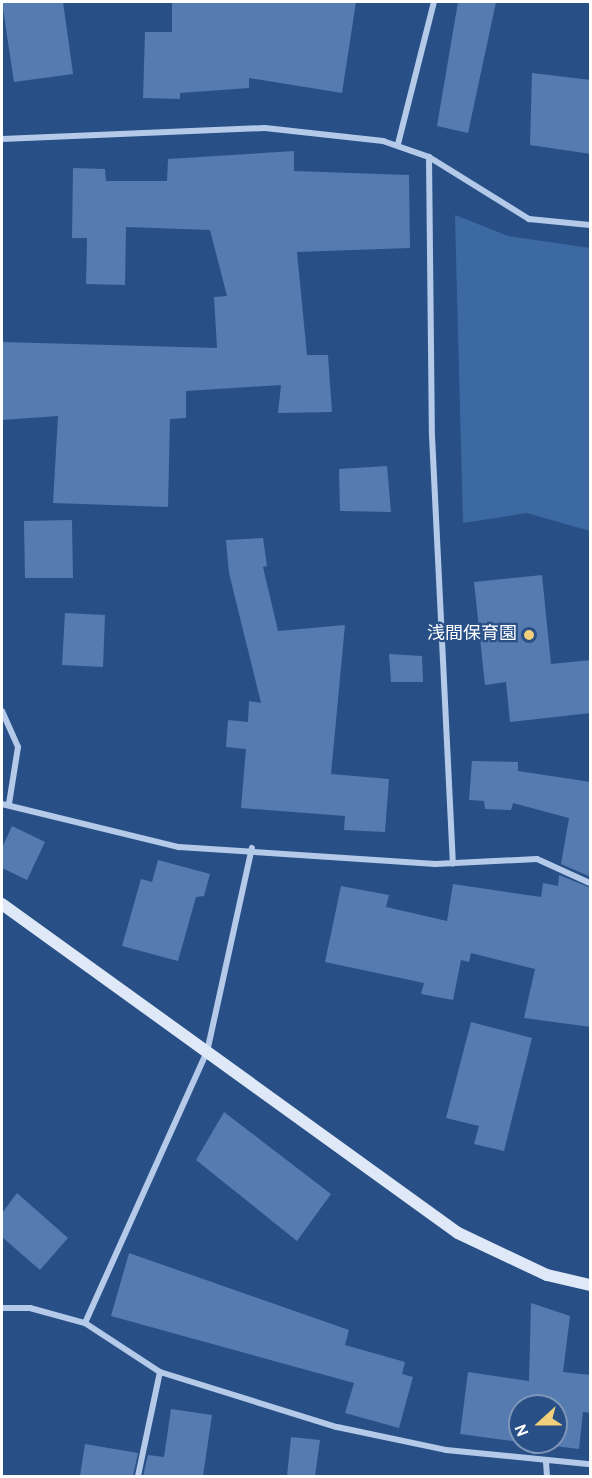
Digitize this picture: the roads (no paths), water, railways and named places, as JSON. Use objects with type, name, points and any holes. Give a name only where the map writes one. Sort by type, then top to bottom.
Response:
[{"type":"street","points":[[398,144],[434,2]]},
{"type":"street","points":[[2,139],[265,128],[398,144],[429,157],[529,219],[591,225]]},
{"type":"street","points":[[429,157],[432,436],[453,863]]},
{"type":"street","points":[[2,711],[18,747],[9,804]]},
{"type":"street","points":[[2,804],[179,847],[252,848],[453,863],[537,859],[591,883]]},
{"type":"street","points":[[85,1323],[207,1052],[252,848]]},
{"type":"street","points":[[2,904],[458,1233],[547,1275],[591,1285]]},
{"type":"street","points":[[2,1308],[30,1308],[85,1323],[160,1372],[337,1427],[446,1450],[546,1462],[591,1464]]},
{"type":"street","points":[[138,1476],[160,1372]]},
{"type":"street","points":[[546,1462],[547,1476]]},
{"type":"place","name":"浅間保育園","points":[[529,635]]}]
